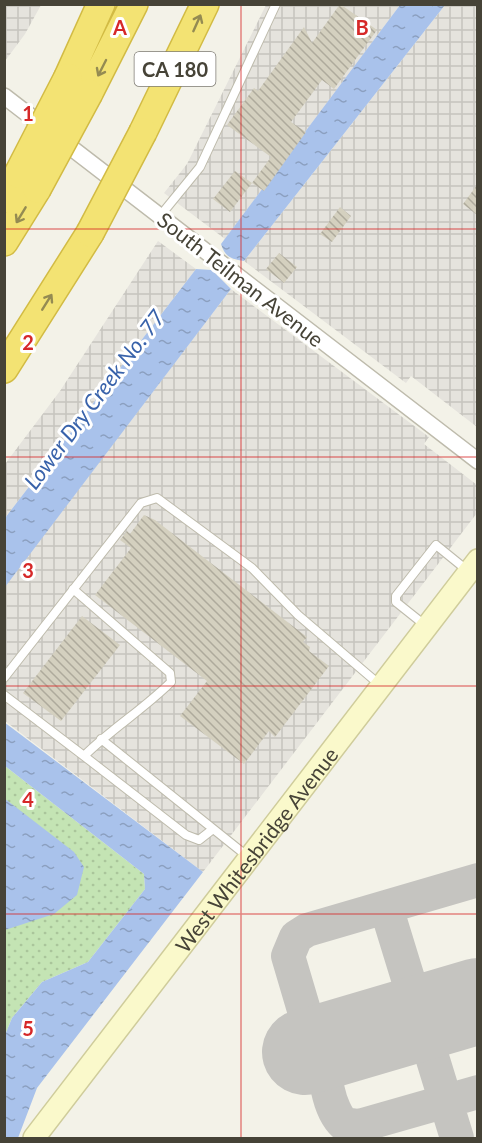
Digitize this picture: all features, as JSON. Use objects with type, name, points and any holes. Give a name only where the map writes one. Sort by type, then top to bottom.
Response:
[{"type":"highway","points":[[4,242],[27,181],[78,85],[101,4]]},
{"type":"highway","name":"CA 180","points":[[78,85],[134,4]]},
{"type":"highway","name":"CA 180","points":[[4,369],[90,233],[143,132],[205,4]]},
{"type":"highway","points":[[4,199],[27,181]]},
{"type":"main road","name":"West Whitesbridge Avenue","points":[[34,1138],[473,566]]},
{"type":"street","name":"South Teilman Avenue","points":[[4,96],[477,461]]},
{"type":"lane","points":[[160,216],[200,167],[276,4]]},
{"type":"lane","points":[[4,678],[141,503],[158,498],[252,568],[298,615],[381,686]]},
{"type":"lane","points":[[427,627],[396,602],[396,596],[436,545],[473,566]]},
{"type":"lane","points":[[73,589],[172,676],[171,682],[156,697],[101,739],[84,756]]},
{"type":"lane","points":[[4,695],[186,835],[199,840],[213,829]]},
{"type":"lane","points":[[101,739],[249,858]]},
{"type":"shaded area","points":[[5,4],[41,5],[25,34],[5,61]]},
{"type":"shaded area","points":[[266,5],[400,5],[225,239],[164,193],[187,164]]},
{"type":"shaded area","points":[[445,5],[477,5],[477,427],[411,376],[406,383],[244,261]]},
{"type":"shaded area","points":[[158,241],[196,269],[5,518],[5,464],[60,391]]},
{"type":"shaded area","points":[[231,289],[429,437],[424,444],[477,485],[477,513],[203,872],[5,721],[4,587]]},
{"type":"green space","points":[[5,766],[144,874],[145,889],[88,962],[42,982],[12,1018],[5,1035]]},
{"type":"water","points":[[400,5],[445,5],[244,261],[229,257],[221,244]]},
{"type":"water","points":[[196,269],[212,270],[231,289],[5,587],[5,518]]},
{"type":"water","points":[[4,722],[203,872],[37,1088],[18,1138],[5,1138],[5,1035],[12,1018],[42,982],[88,962],[145,889],[144,874],[5,766]]},
{"type":"water","points":[[4,798],[74,852],[84,867],[77,895],[54,914],[5,930]]},
{"type":"building","points":[[340,4],[377,30],[334,89],[322,80],[291,122],[306,132],[264,191],[252,183],[271,157],[227,125],[254,88],[258,91],[304,27],[312,43]]},
{"type":"building","points":[[235,171],[252,183],[230,212],[213,199]]},
{"type":"building","points":[[477,185],[477,215],[463,204]]},
{"type":"building","points":[[340,207],[351,216],[332,242],[320,234]]},
{"type":"building","points":[[279,253],[297,267],[284,283],[266,269]]},
{"type":"building","points":[[144,515],[155,520],[307,637],[303,642],[310,647],[309,651],[329,666],[275,737],[269,731],[244,764],[180,716],[207,681],[95,595],[131,548],[120,540],[127,531],[130,534]]},
{"type":"building","points":[[82,616],[120,645],[61,721],[23,693]]},
{"type":"taxiway","points":[[355,1037],[330,1040],[319,1036],[309,1027],[288,956],[296,937],[307,930],[478,880]]},
{"type":"taxiway","points":[[386,907],[457,1138]]},
{"type":"taxiway","points":[[355,1037],[333,1050],[326,1069],[328,1090],[334,1110],[344,1124],[359,1126],[478,1092]]},
{"type":"runway","points":[[305,1052],[478,1001]]},
{"type":"water label","name":"Lower Dry Creek No. 77","points":[[94,399]]}]
